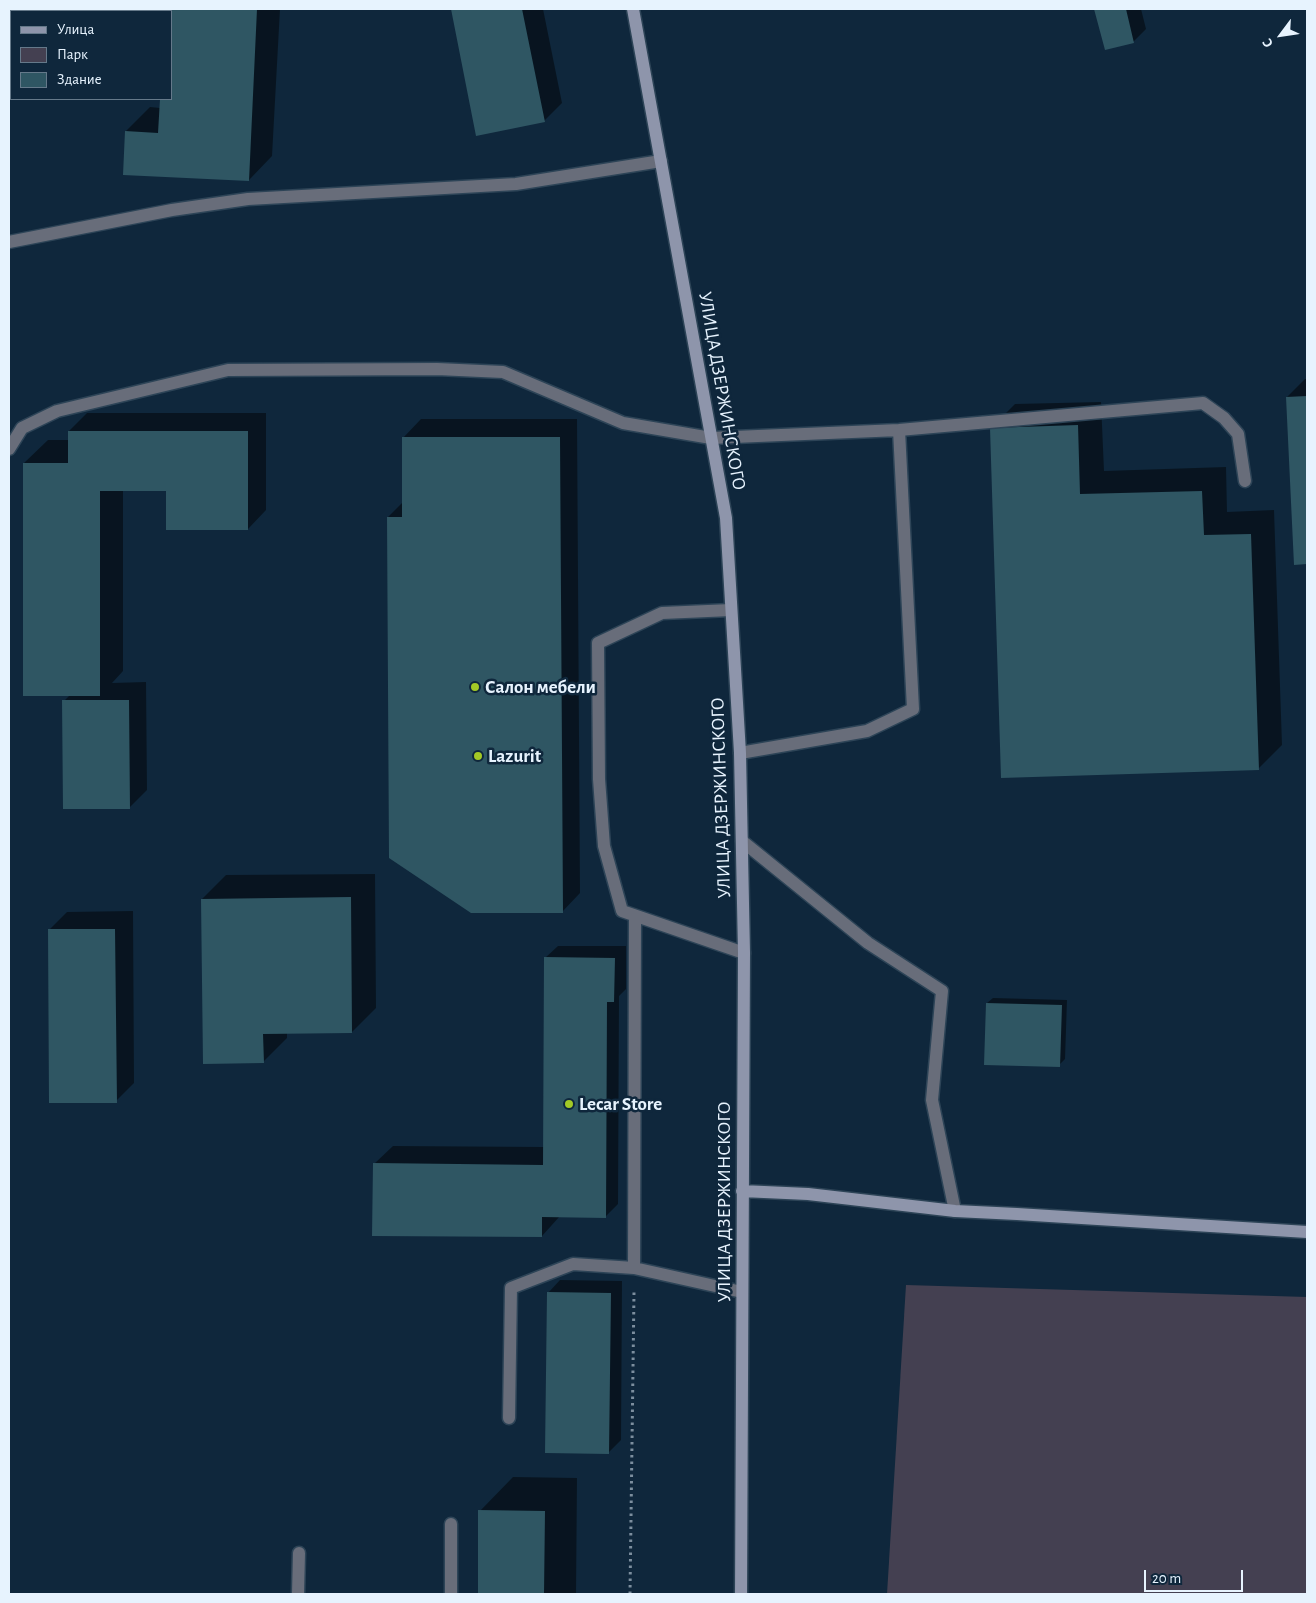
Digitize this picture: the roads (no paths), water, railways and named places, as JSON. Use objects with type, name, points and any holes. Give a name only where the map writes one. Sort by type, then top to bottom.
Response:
[{"type":"main road","name":"УЛИЦА ДЗЕРЖИНСКОГО","points":[[633,9],[726,518],[740,752],[744,953],[741,1594]]},
{"type":"main road","points":[[742,1191],[808,1194],[955,1211],[1307,1232]]},
{"type":"lane","points":[[9,242],[172,210],[248,199],[516,184],[661,162]]},
{"type":"lane","points":[[9,449],[22,428],[57,411],[228,370],[436,369],[503,372],[623,423],[711,438],[899,430],[1203,403],[1224,418],[1238,434],[1245,481]]},
{"type":"lane","points":[[740,752],[867,731],[912,709],[899,430]]},
{"type":"lane","points":[[732,610],[662,613],[598,643],[599,779],[604,846],[622,911],[744,953]]},
{"type":"lane","points":[[742,841],[868,943],[942,991],[932,1100],[955,1211]]},
{"type":"lane","points":[[634,1268],[635,916]]},
{"type":"lane","points":[[509,1418],[511,1288],[573,1264],[634,1268],[742,1292]]},
{"type":"lane","points":[[450,1594],[451,1524]]},
{"type":"lane","points":[[298,1594],[299,1553]]},
{"type":"place","name":"Салон мебели","points":[[475,687]]},
{"type":"place","name":"Lazurit","points":[[478,756]]},
{"type":"place","name":"Lecar Store","points":[[569,1104]]}]
